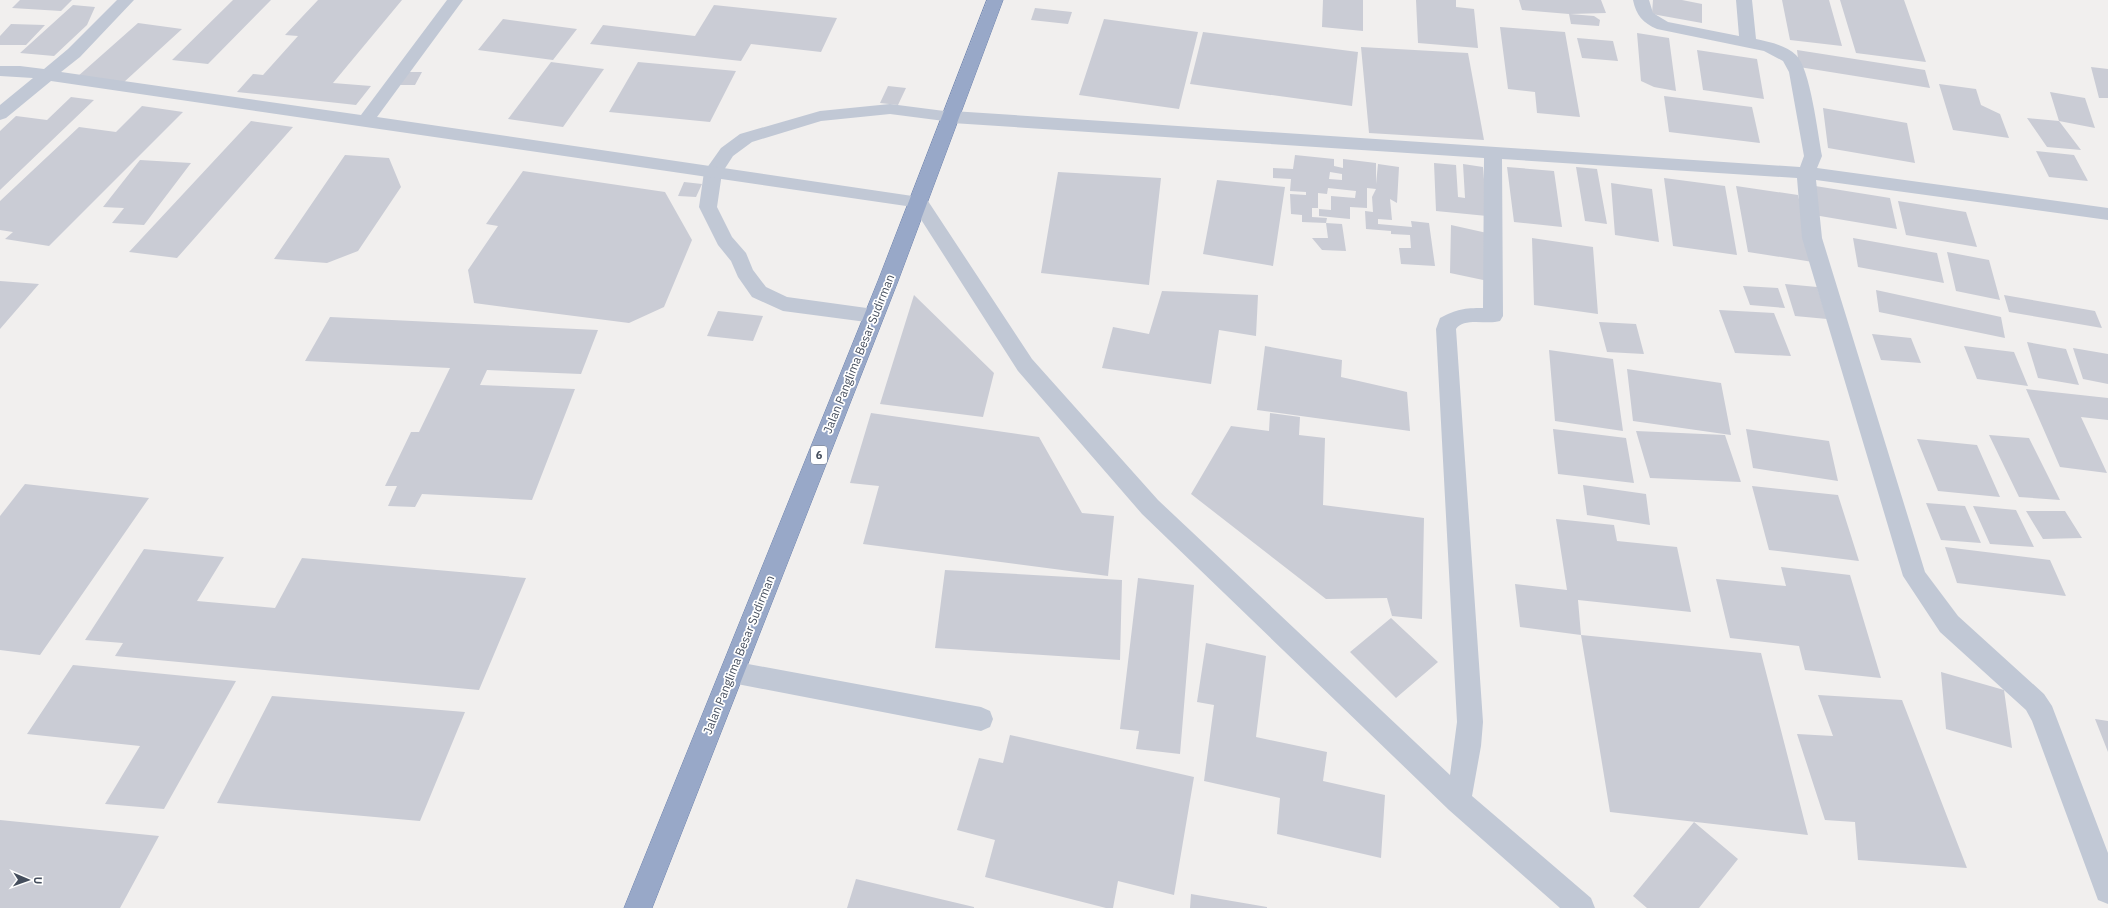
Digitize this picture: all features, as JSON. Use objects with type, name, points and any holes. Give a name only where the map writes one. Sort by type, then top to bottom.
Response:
[{"type":"highway","name":"Jalan Panglima Besar Sudirman","points":[[638,908],[874,316],[952,117],[995,0]]},
{"type":"street","points":[[0,114],[48,76],[103,25],[126,0]]},
{"type":"street","points":[[366,120],[456,0]]},
{"type":"street","points":[[1642,0],[1644,13],[1654,22],[1663,26],[1770,47],[1790,58],[1797,72],[1813,156],[1806,173],[1812,238],[1915,576],[1949,624],[2036,702],[2043,715],[2108,890]]},
{"type":"street","points":[[1744,0],[1748,42]]},
{"type":"street","points":[[0,70],[366,120],[918,202],[1025,365],[1150,507],[1458,801],[1581,908]]},
{"type":"street","points":[[952,117],[1806,173],[2108,214]]},
{"type":"street","points":[[1458,801],[1468,746],[1470,722],[1446,329],[1447,323],[1462,314],[1493,316],[1493,152]]},
{"type":"lane","points":[[874,316],[783,304],[759,292],[745,272],[739,258],[724,240],[708,207],[714,172],[727,152],[746,138],[820,116],[890,109],[952,117]]},
{"type":"lane","points":[[732,672],[818,687],[981,719]]},
{"type":"building","points":[[20,0],[72,0],[61,11],[12,8]]},
{"type":"building","points":[[233,0],[271,0],[208,64],[172,60]]},
{"type":"building","points":[[318,0],[402,0],[333,83],[371,86],[356,105],[237,92],[253,74],[263,75],[298,36],[285,35]]},
{"type":"building","points":[[1323,0],[1363,0],[1363,31],[1322,27]]},
{"type":"building","points":[[1416,0],[1456,0],[1456,7],[1474,9],[1478,48],[1418,43]]},
{"type":"building","points":[[1519,0],[1601,0],[1606,13],[1570,14],[1594,16],[1600,20],[1599,26],[1571,24],[1569,14],[1522,10]]},
{"type":"building","points":[[1653,0],[1682,0],[1702,4],[1702,23],[1652,14]]},
{"type":"building","points":[[1782,0],[1829,0],[1842,46],[1790,40]]},
{"type":"building","points":[[1840,0],[1904,0],[1926,62],[1856,53]]},
{"type":"building","points":[[73,5],[95,7],[87,25],[54,56],[20,53]]},
{"type":"building","points":[[714,5],[837,18],[821,52],[751,44],[741,61],[590,44],[603,25],[695,36]]},
{"type":"building","points":[[1035,8],[1072,12],[1068,24],[1031,20]]},
{"type":"building","points":[[503,19],[577,29],[553,60],[478,50]]},
{"type":"building","points":[[1104,19],[1198,32],[1179,109],[1079,95]]},
{"type":"building","points":[[138,23],[182,29],[123,83],[77,77]]},
{"type":"building","points":[[11,24],[45,25],[26,45],[0,45],[0,36]]},
{"type":"building","points":[[1500,27],[1565,32],[1580,117],[1537,113],[1535,92],[1508,89]]},
{"type":"building","points":[[1203,32],[1358,52],[1352,106],[1190,84]]},
{"type":"building","points":[[1637,33],[1669,38],[1676,91],[1654,87],[1641,81]]},
{"type":"building","points":[[1577,38],[1613,41],[1618,61],[1582,58]]},
{"type":"building","points":[[1361,47],[1468,53],[1484,140],[1369,133]]},
{"type":"building","points":[[1697,50],[1757,59],[1764,99],[1703,90]]},
{"type":"building","points":[[1797,50],[1925,70],[1930,88],[1799,67]]},
{"type":"building","points":[[551,62],[604,69],[563,127],[508,119]]},
{"type":"building","points":[[638,62],[736,71],[710,122],[609,112]]},
{"type":"building","points":[[2091,67],[2108,69],[2108,98],[2099,98]]},
{"type":"building","points":[[407,72],[422,72],[415,85],[400,85]]},
{"type":"building","points":[[1939,84],[1976,89],[1981,105],[2000,114],[2009,138],[1953,130]]},
{"type":"building","points":[[888,86],[906,88],[898,105],[880,103]]},
{"type":"building","points":[[2050,92],[2085,98],[2095,128],[2059,121]]},
{"type":"building","points":[[1664,96],[1752,107],[1760,143],[1669,132]]},
{"type":"building","points":[[71,97],[94,100],[0,190],[0,131],[16,116],[47,120]]},
{"type":"building","points":[[142,106],[183,112],[49,246],[5,239],[13,232],[0,230],[0,201],[79,127],[116,132]]},
{"type":"building","points":[[1823,108],[1907,123],[1915,163],[1828,148]]},
{"type":"building","points":[[2027,118],[2059,121],[2081,150],[2047,147]]},
{"type":"building","points":[[251,121],[293,127],[177,258],[129,252]]},
{"type":"building","points":[[2036,151],[2074,155],[2088,181],[2049,177]]},
{"type":"building","points":[[345,155],[389,158],[401,187],[358,251],[327,263],[274,259]]},
{"type":"building","points":[[1295,155],[1334,159],[1334,166],[1343,168],[1343,159],[1376,163],[1376,184],[1378,164],[1399,167],[1397,203],[1390,199],[1392,220],[1378,219],[1378,224],[1412,227],[1411,221],[1429,223],[1435,266],[1401,264],[1399,248],[1411,248],[1410,235],[1391,234],[1391,231],[1366,229],[1365,211],[1373,212],[1372,197],[1376,189],[1367,188],[1367,208],[1350,207],[1350,219],[1319,216],[1319,209],[1331,210],[1331,196],[1355,198],[1356,191],[1328,188],[1327,194],[1318,193],[1318,208],[1312,208],[1312,217],[1327,218],[1326,223],[1302,222],[1302,215],[1291,214],[1290,194],[1306,195],[1306,192],[1290,191],[1291,179],[1273,178],[1273,168],[1293,169]],"holes":[[[1330,172],[1342,174],[1342,180],[1329,179]]]},
{"type":"building","points":[[140,160],[191,163],[144,225],[112,223],[124,208],[103,207]]},
{"type":"building","points":[[1434,163],[1456,165],[1458,197],[1465,198],[1463,164],[1483,167],[1487,216],[1436,211]]},
{"type":"building","points":[[1507,167],[1554,171],[1562,227],[1514,222]]},
{"type":"building","points":[[1576,167],[1597,169],[1607,224],[1585,221]]},
{"type":"building","points":[[523,171],[665,192],[692,240],[664,307],[629,323],[474,303],[468,270],[498,226],[486,224]]},
{"type":"building","points":[[1058,172],[1161,178],[1149,285],[1041,273]]},
{"type":"building","points":[[1664,178],[1725,186],[1737,255],[1673,246]]},
{"type":"building","points":[[1217,180],[1285,187],[1273,266],[1203,254]]},
{"type":"building","points":[[684,182],[702,184],[696,197],[678,196]]},
{"type":"building","points":[[1611,183],[1652,189],[1659,242],[1615,235]]},
{"type":"building","points":[[1809,185],[1890,198],[1897,229],[1814,215]]},
{"type":"building","points":[[1736,186],[1798,195],[1813,262],[1748,252]]},
{"type":"building","points":[[1898,201],[1966,212],[1977,247],[1906,235]]},
{"type":"building","points":[[1326,223],[1342,224],[1346,251],[1322,250],[1312,238],[1328,238]]},
{"type":"building","points":[[1451,225],[1487,233],[1488,281],[1450,273]]},
{"type":"building","points":[[1532,238],[1593,247],[1598,314],[1534,305]]},
{"type":"building","points":[[1853,238],[1937,253],[1944,283],[1858,267]]},
{"type":"building","points":[[1947,252],[1989,260],[2000,300],[1956,291]]},
{"type":"building","points":[[0,281],[39,284],[0,329]]},
{"type":"building","points":[[1785,284],[1817,287],[1827,319],[1795,316]]},
{"type":"building","points":[[1743,286],[1778,288],[1785,308],[1750,305]]},
{"type":"building","points":[[1876,290],[2001,317],[2005,338],[1879,312]]},
{"type":"building","points":[[1162,291],[1258,295],[1256,336],[1219,330],[1211,384],[1102,368],[1113,327],[1149,334]]},
{"type":"building","points":[[914,295],[994,373],[983,417],[880,404]]},
{"type":"building","points":[[2004,295],[2095,311],[2102,328],[2009,312]]},
{"type":"building","points":[[1719,310],[1774,313],[1791,356],[1735,353]]},
{"type":"building","points":[[718,311],[763,316],[753,341],[707,336]]},
{"type":"building","points":[[330,317],[598,330],[581,374],[487,370],[480,385],[575,389],[532,500],[422,494],[415,507],[388,506],[397,486],[385,486],[411,432],[419,432],[450,368],[305,361]]},
{"type":"building","points":[[1599,322],[1636,324],[1644,354],[1607,352]]},
{"type":"building","points":[[1872,334],[1911,338],[1921,363],[1881,360]]},
{"type":"building","points":[[2027,342],[2066,349],[2079,385],[2038,378]]},
{"type":"building","points":[[1265,346],[1342,360],[1341,377],[1407,392],[1410,431],[1257,410]]},
{"type":"building","points":[[1964,346],[2014,352],[2028,386],[1977,379]]},
{"type":"building","points":[[2073,348],[2108,354],[2108,384],[2083,379]]},
{"type":"building","points":[[1549,350],[1613,359],[1623,431],[1555,421]]},
{"type":"building","points":[[1627,369],[1721,383],[1731,435],[1633,421]]},
{"type":"building","points":[[2026,389],[2108,398],[2108,420],[2081,417],[2107,473],[2060,467]]},
{"type":"building","points":[[871,413],[1039,437],[1082,513],[1114,516],[1108,576],[863,544],[879,486],[850,483]]},
{"type":"building","points":[[1270,413],[1300,417],[1299,435],[1325,438],[1323,505],[1424,518],[1422,619],[1392,616],[1387,598],[1326,599],[1191,494],[1231,426],[1269,431]]},
{"type":"building","points":[[1553,429],[1626,438],[1634,483],[1558,474]]},
{"type":"building","points":[[1746,429],[1829,441],[1838,481],[1753,468]]},
{"type":"building","points":[[1636,431],[1725,435],[1741,482],[1650,478]]},
{"type":"building","points":[[1989,435],[2029,438],[2060,500],[2019,497]]},
{"type":"building","points":[[1917,439],[1977,445],[2000,497],[1938,491]]},
{"type":"building","points":[[25,484],[149,498],[40,655],[0,650],[0,516]]},
{"type":"building","points":[[1583,485],[1646,494],[1650,525],[1587,515]]},
{"type":"building","points":[[1752,486],[1838,495],[1859,561],[1769,550]]},
{"type":"building","points":[[1926,503],[1965,506],[1981,543],[1941,540]]},
{"type":"building","points":[[1973,506],[2016,510],[2034,547],[1990,544]]},
{"type":"building","points":[[2026,511],[2065,511],[2082,538],[2043,539]]},
{"type":"building","points":[[1556,519],[1614,525],[1617,541],[1677,547],[1691,612],[1578,600],[1581,635],[1520,627],[1515,584],[1567,590]]},
{"type":"building","points":[[1945,547],[2050,560],[2066,596],[1957,583]]},
{"type":"building","points":[[144,549],[224,557],[197,601],[275,608],[302,558],[526,578],[479,690],[115,656],[123,643],[85,640]]},
{"type":"building","points":[[1781,567],[1850,575],[1881,678],[1805,670],[1799,646],[1730,638],[1716,579],[1786,586]]},
{"type":"building","points":[[945,570],[1122,580],[1120,660],[935,648]]},
{"type":"building","points":[[1138,578],[1194,585],[1180,754],[1136,749],[1139,731],[1120,729]]},
{"type":"building","points":[[1391,618],[1438,662],[1396,698],[1350,652]]},
{"type":"building","points":[[1581,635],[1761,653],[1808,835],[1610,812]]},
{"type":"building","points":[[1206,643],[1266,656],[1256,737],[1327,752],[1323,781],[1385,795],[1381,858],[1277,834],[1280,798],[1204,781],[1214,705],[1197,702]]},
{"type":"building","points":[[73,665],[236,681],[164,809],[105,804],[140,746],[27,734]]},
{"type":"building","points":[[1941,672],[2004,690],[2012,748],[1946,729]]},
{"type":"building","points":[[1818,695],[1902,700],[1967,868],[1858,860],[1855,822],[1825,820],[1797,734],[1833,736]]},
{"type":"building","points":[[272,696],[465,712],[420,821],[217,803]]},
{"type":"building","points":[[2095,719],[2108,721],[2108,752]]},
{"type":"building","points":[[1010,735],[1194,777],[1174,895],[1118,881],[1113,908],[1106,908],[985,877],[995,840],[957,830],[979,758],[1003,763]]},
{"type":"building","points":[[0,820],[159,836],[120,908],[0,908]]},
{"type":"building","points":[[1694,822],[1738,859],[1699,908],[1647,908],[1633,896]]},
{"type":"building","points":[[856,879],[974,907],[974,908],[847,908]]},
{"type":"building","points":[[1191,894],[1267,907],[1267,908],[1190,908]]}]
